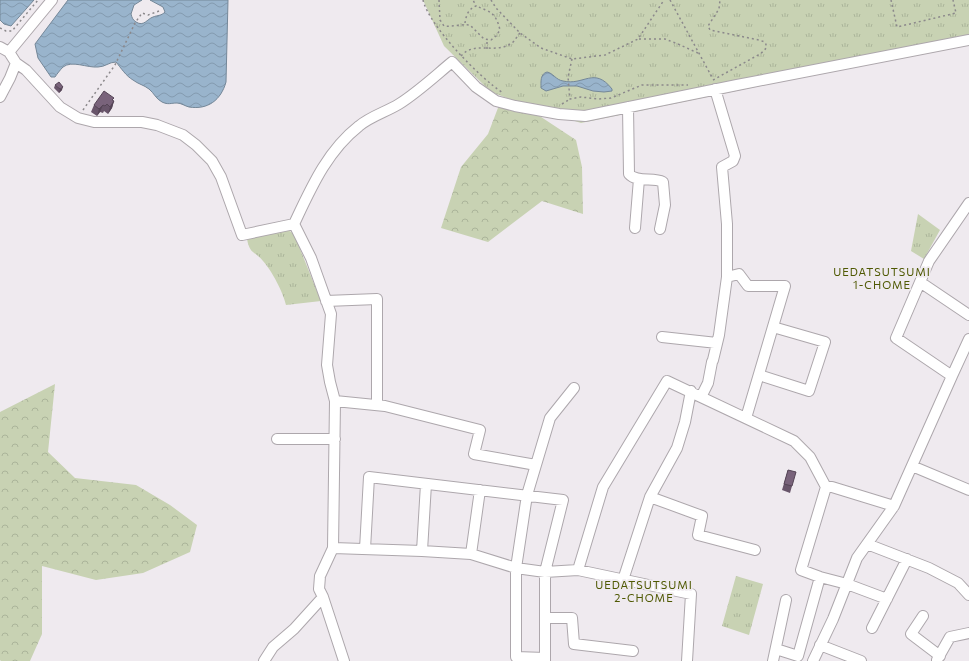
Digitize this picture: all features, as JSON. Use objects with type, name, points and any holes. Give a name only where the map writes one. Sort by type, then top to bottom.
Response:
[{"type":"street","points":[[52,0],[4,49],[16,63],[26,70],[60,107],[78,118],[94,122],[142,122],[157,125],[183,135],[192,141],[208,156],[221,178],[242,235],[294,224]]},
{"type":"street","points":[[344,661],[319,589],[320,576],[333,548],[335,401],[327,365],[331,314],[311,258],[294,224],[307,194],[330,155],[358,126],[398,104],[424,86],[452,62],[476,87],[496,101],[559,114],[585,116],[628,107],[713,84],[969,40]]},
{"type":"street","points":[[0,97],[16,63]]},
{"type":"street","points":[[701,398],[708,382],[717,342],[727,277],[727,224],[722,167],[733,161],[735,156],[713,84]]},
{"type":"street","points":[[628,107],[629,174],[631,177],[639,179],[659,180],[663,182],[666,197],[660,229]]},
{"type":"street","points":[[635,228],[639,179]]},
{"type":"street","points":[[952,376],[896,338],[929,261],[969,203]]},
{"type":"street","points":[[727,277],[739,274],[748,286],[785,286],[746,418]]},
{"type":"street","points":[[920,282],[969,315]]},
{"type":"street","points":[[326,301],[377,299],[377,405]]},
{"type":"street","points":[[759,375],[809,392],[826,342],[773,327]]},
{"type":"street","points":[[662,337],[717,342]]},
{"type":"street","points":[[776,649],[811,661],[833,619],[858,558],[894,506],[969,339]]},
{"type":"street","points":[[578,570],[603,486],[667,381],[794,441],[810,457],[826,487],[801,570],[847,584],[886,599]]},
{"type":"street","points":[[365,549],[369,477],[527,496],[563,500],[545,572],[545,659],[516,656],[516,568],[527,496],[550,418],[574,388]]},
{"type":"street","points":[[623,580],[650,497],[677,448],[685,422],[691,392]]},
{"type":"street","points":[[335,401],[385,406],[480,430],[474,454],[536,465]]},
{"type":"street","points":[[277,439],[335,439]]},
{"type":"street","points":[[912,466],[969,490]]},
{"type":"street","points":[[422,551],[426,484]]},
{"type":"street","points":[[826,487],[832,487],[894,506]]},
{"type":"street","points":[[471,554],[480,490]]},
{"type":"street","points":[[650,497],[702,516],[698,535],[755,550]]},
{"type":"street","points":[[867,544],[929,568],[958,583],[969,595]]},
{"type":"street","points":[[333,548],[471,554],[516,568],[545,572],[578,570],[691,594],[687,661]]},
{"type":"street","points":[[872,628],[907,559]]},
{"type":"street","points":[[798,656],[820,577]]},
{"type":"street","points":[[264,661],[272,647],[294,629],[323,597]]},
{"type":"street","points":[[773,661],[786,600]]},
{"type":"street","points":[[923,616],[911,634],[938,658],[950,637],[969,633]]},
{"type":"street","points":[[546,618],[572,618],[574,644],[633,652]]},
{"type":"street","points":[[820,645],[862,661]]},
{"type":"path","points":[[0,28],[6,31],[12,30],[38,0]]},
{"type":"path","points":[[423,0],[425,8],[461,56],[488,81],[507,95]]},
{"type":"path","points":[[439,0],[440,20],[444,26],[470,25],[478,35],[484,39],[491,40],[500,30],[498,22],[495,16],[487,9],[476,6],[473,0]]},
{"type":"path","points":[[491,0],[496,8],[520,33],[541,48],[572,59],[605,55],[638,40],[665,39],[700,54]]},
{"type":"path","points":[[638,40],[664,0]]},
{"type":"path","points":[[670,0],[700,54],[713,84],[760,54],[765,49],[766,45],[765,42],[759,40],[710,30],[708,26],[719,9],[720,0]]},
{"type":"path","points":[[891,0],[897,27],[956,13],[953,0]]},
{"type":"path","points":[[465,24],[468,13],[473,7],[476,6]]},
{"type":"path","points":[[78,118],[115,65],[135,23],[142,13],[148,15],[159,10]]},
{"type":"path","points":[[461,56],[464,52],[471,48],[479,47],[495,49],[504,47],[512,43],[520,33]]},
{"type":"path","points":[[487,39],[487,48]]},
{"type":"path","points":[[570,99],[568,77],[572,59]]},
{"type":"path","points":[[559,106],[570,99],[581,97],[598,99],[611,98],[642,85],[687,85]]},
{"type":"green space","points":[[423,0],[969,0],[969,43],[581,123],[522,104],[491,92],[444,46]]},
{"type":"green space","points":[[501,100],[535,113],[576,140],[582,167],[583,214],[542,201],[488,242],[441,228],[461,167],[488,134]]},
{"type":"green space","points":[[918,214],[940,230],[924,259],[911,251]]},
{"type":"green space","points":[[288,230],[294,234],[321,301],[286,305],[280,288],[270,270],[250,248],[247,239]]},
{"type":"green space","points":[[55,384],[48,452],[75,478],[136,485],[170,505],[197,525],[190,552],[143,573],[96,580],[42,566],[42,634],[30,661],[1,661],[0,412]]},
{"type":"green space","points":[[736,576],[763,584],[749,635],[722,626]]},
{"type":"water","points":[[0,0],[34,0],[11,26],[4,24],[0,20]]},
{"type":"water","points":[[68,0],[142,0],[134,5],[131,14],[132,18],[136,22],[141,24],[165,12],[163,7],[150,0],[228,0],[226,82],[221,94],[217,99],[208,105],[196,108],[178,103],[164,103],[145,86],[128,76],[116,62],[98,67],[71,64],[63,67],[55,77],[51,77],[38,58],[35,44]]},
{"type":"water","points":[[547,72],[558,79],[570,82],[589,78],[600,79],[606,82],[612,91],[593,91],[577,86],[563,86],[546,91],[541,88],[541,81],[543,74]]},
{"type":"building","points":[[59,82],[63,87],[60,89],[55,85]]},
{"type":"building","points":[[104,91],[114,98],[112,100],[114,101],[110,107],[107,104],[105,106],[103,105],[99,109],[94,105]]},
{"type":"building","points":[[788,470],[796,472],[792,486],[784,484]]},
{"type":"district","name":"UEDATSUTSUMI 1-CHOME","points":[[882,277]]},
{"type":"district","name":"UEDATSUTSUMI 2-CHOME","points":[[644,590]]}]
